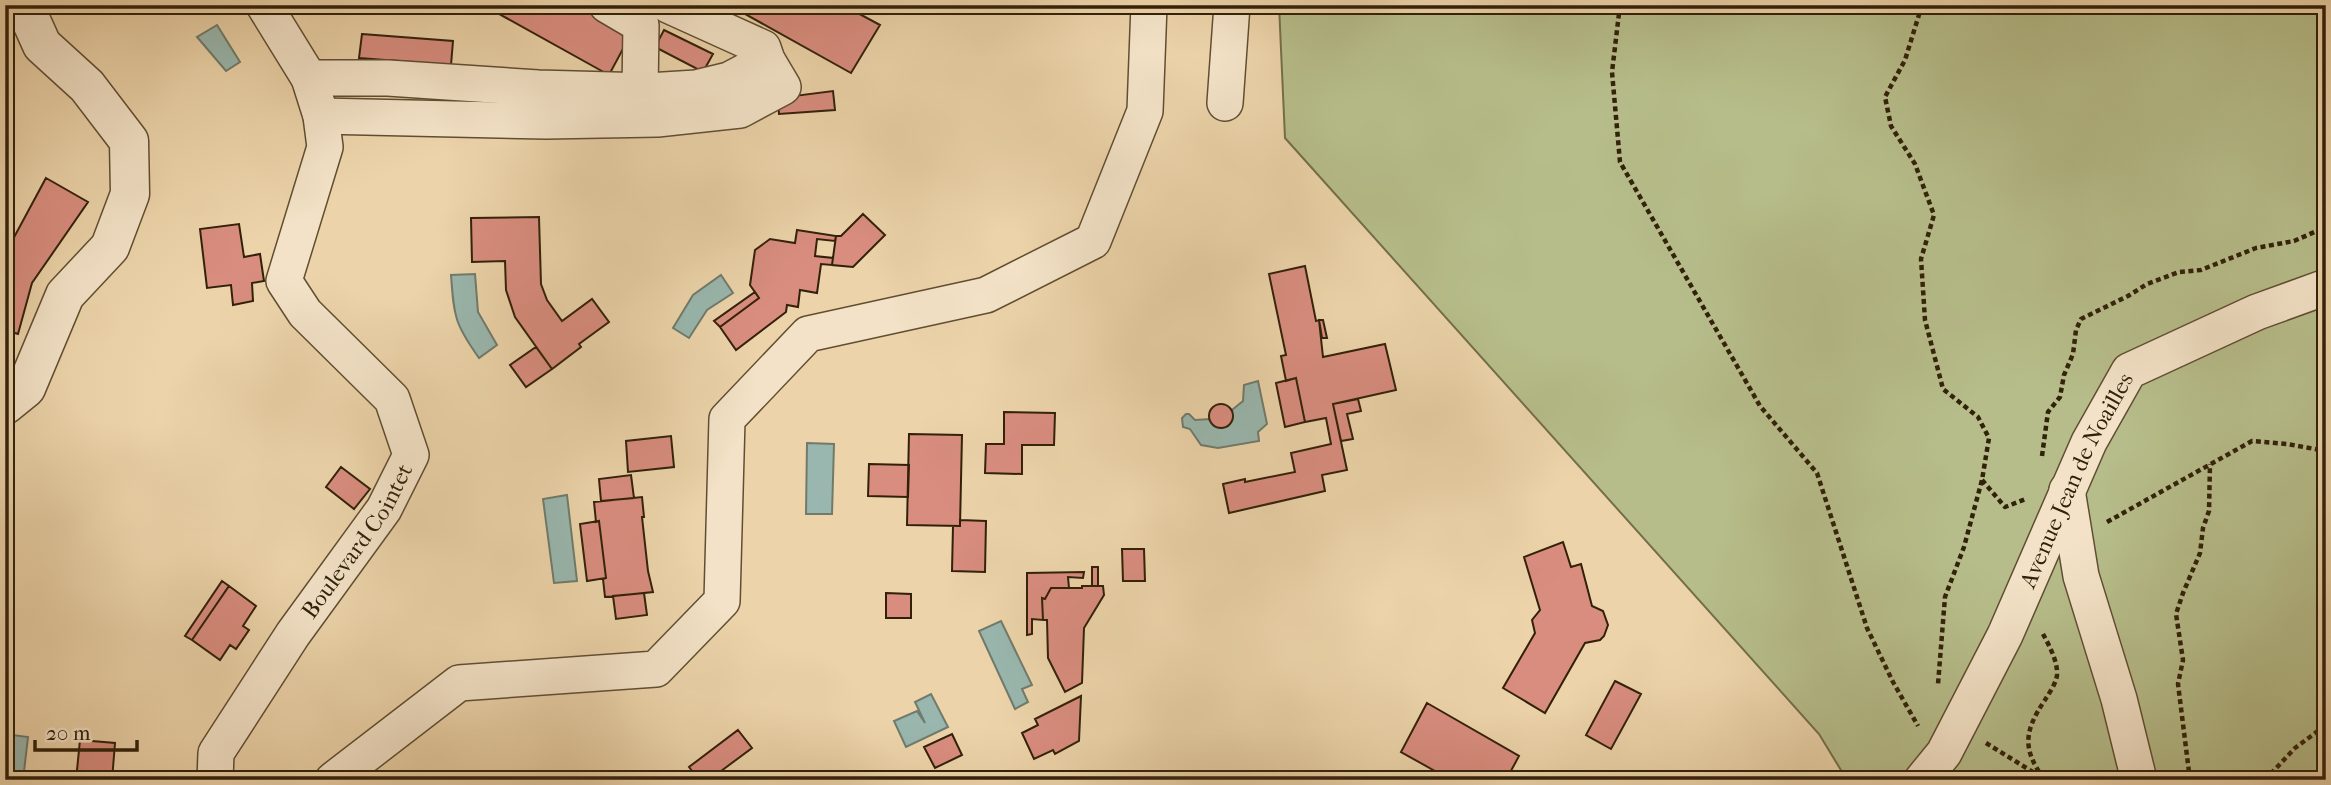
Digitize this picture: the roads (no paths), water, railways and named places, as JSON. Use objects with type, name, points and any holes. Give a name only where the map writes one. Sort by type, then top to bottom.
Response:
[{"type":"street","points":[[5,405],[26,388],[65,295],[110,247],[130,194],[129,141],[87,86],[42,45],[24,5]]},
{"type":"street","name":"Boulevard Cointet","points":[[215,780],[216,753],[293,634],[384,509],[411,455],[392,399],[305,313],[284,281],[325,147],[321,116],[309,78],[264,5]]},
{"type":"street","points":[[607,5],[641,25],[640,91]]},
{"type":"street","points":[[668,5],[763,48],[775,73]]},
{"type":"street","points":[[333,780],[459,683],[656,669],[722,601],[727,419],[808,334],[986,295],[1093,241],[1145,111],[1149,5]]},
{"type":"street","points":[[1225,103],[1232,5]]},
{"type":"street","points":[[309,78],[388,78],[588,105],[657,118],[740,110],[775,73]]},
{"type":"street","points":[[321,116],[588,105],[640,91],[696,89],[729,80],[775,73]]},
{"type":"street","name":"Avenue Jean de Noailles","points":[[1922,780],[1944,753],[1942,722],[2005,635],[2089,442],[2129,371],[2257,312],[2326,287]]},
{"type":"street","points":[[2067,490],[2081,576],[2119,699],[2139,780]]},
{"type":"water","points":[[217,25],[240,62],[226,71],[197,37]]},
{"type":"water","points":[[475,274],[478,312],[497,345],[479,358],[457,319],[451,275]]},
{"type":"water","points":[[721,275],[733,293],[707,310],[689,338],[673,328],[693,295]]},
{"type":"water","points":[[1258,381],[1267,424],[1258,432],[1259,441],[1218,448],[1201,445],[1190,429],[1183,427],[1182,418],[1186,414],[1195,420],[1210,419],[1219,427],[1228,426],[1232,419],[1232,410],[1243,401],[1244,385]]},
{"type":"water","points":[[807,443],[834,444],[832,514],[806,514]]},
{"type":"water","points":[[567,495],[577,581],[554,583],[543,499]]},
{"type":"water","points":[[1001,621],[1032,685],[1022,689],[1028,702],[1015,709],[979,631]]},
{"type":"water","points":[[931,694],[948,727],[906,747],[894,721],[917,711],[925,723],[915,702]]},
{"type":"water","points":[[5,734],[28,737],[23,780],[5,780]]}]
